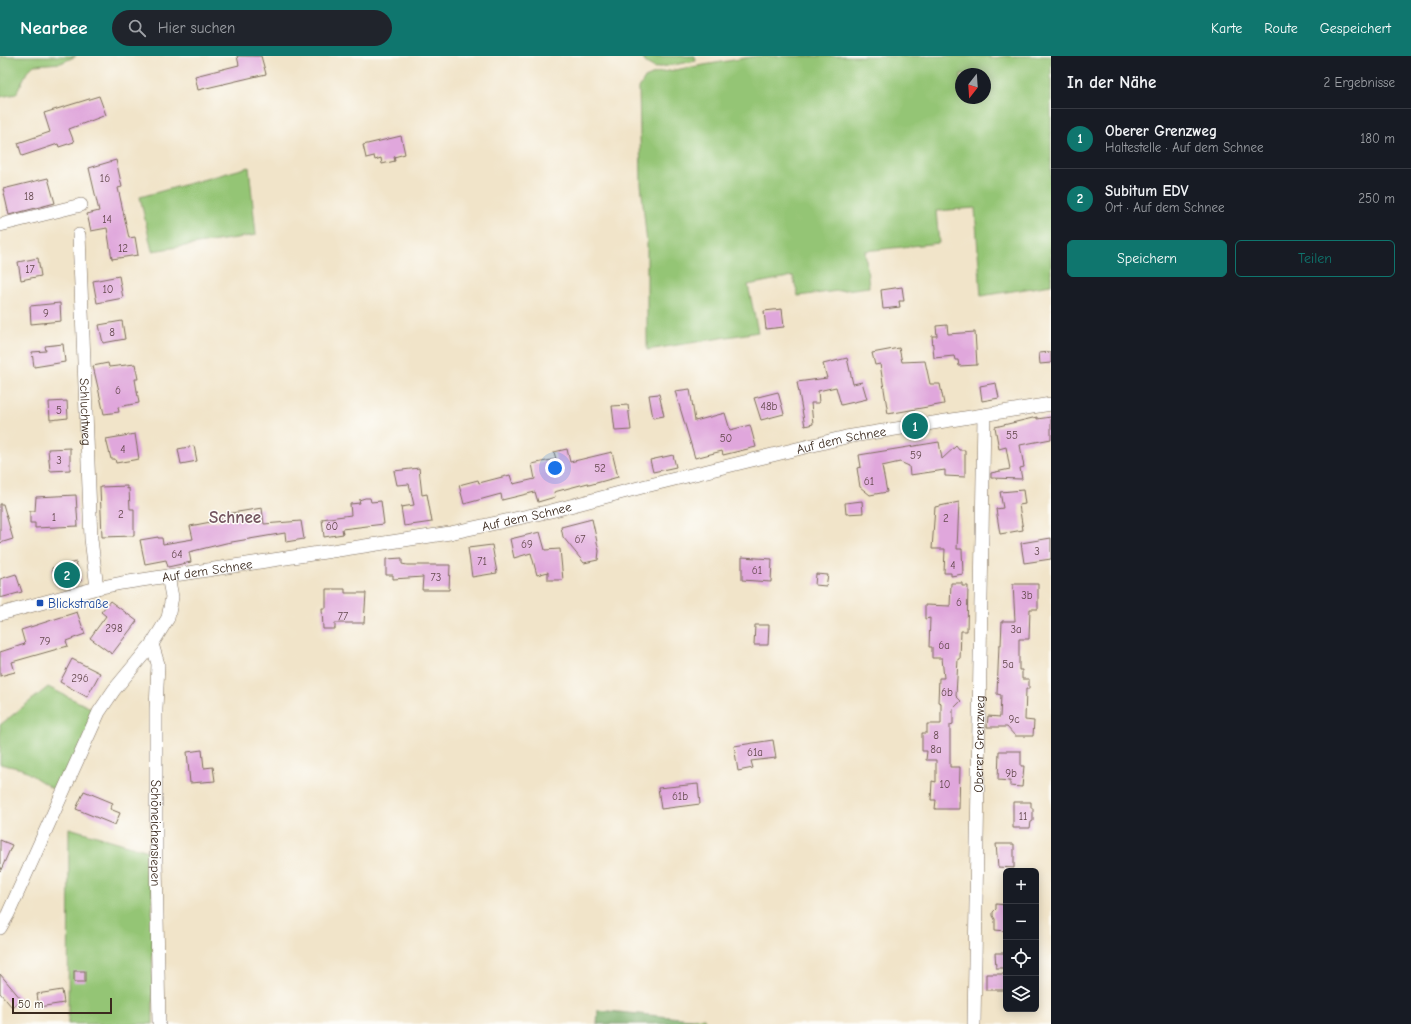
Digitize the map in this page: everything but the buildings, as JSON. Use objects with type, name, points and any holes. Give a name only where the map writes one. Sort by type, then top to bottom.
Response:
[{"type":"street","points":[[0,225],[81,206]]},
{"type":"street","name":"Schluchtweg","points":[[79,235],[91,539],[97,588]]},
{"type":"street","name":"Auf dem Schnee","points":[[0,614],[97,588],[450,533],[551,511],[846,437],[1051,404]]},
{"type":"street","name":"Oberer Grenzweg","points":[[974,1024],[984,415]]},
{"type":"street","points":[[0,928],[8,914],[99,712],[114,690],[152,644],[168,618],[171,609],[172,597],[168,576]]},
{"type":"street","name":"Schöneichensiepen","points":[[152,644],[158,664],[156,709],[156,861],[159,1024]]},
{"type":"green space","points":[[0,56],[76,56],[61,63],[34,65],[27,72],[16,94],[0,97]]},
{"type":"green space","points":[[641,56],[695,56],[696,61],[655,68],[646,63]]},
{"type":"green space","points":[[757,56],[990,56],[990,59],[1005,56],[1051,56],[1051,285],[981,296],[975,208],[936,211],[939,243],[865,251],[869,287],[798,296],[793,276],[748,285],[758,332],[647,350],[647,244],[641,184],[639,88],[645,78],[657,73]]},
{"type":"green space","points":[[249,167],[256,235],[152,251],[140,197]]},
{"type":"green space","points":[[48,687],[99,712],[62,795],[22,769],[0,764],[0,725]]},
{"type":"green space","points":[[69,828],[152,852],[153,1024],[68,1024]]},
{"type":"green space","points":[[598,1010],[691,1019],[691,1024],[597,1024]]},
{"type":"green space","points":[[704,1018],[706,1024],[691,1024],[691,1019]]},
{"type":"place","name":"Oberer Grenzweg","points":[[915,426]]},
{"type":"place","name":"Subitum EDV","points":[[67,575]]},
{"type":"place","name":"Blickstraße","points":[[40,603]]},
{"type":"district","name":"Schnee","points":[[235,517]]}]
